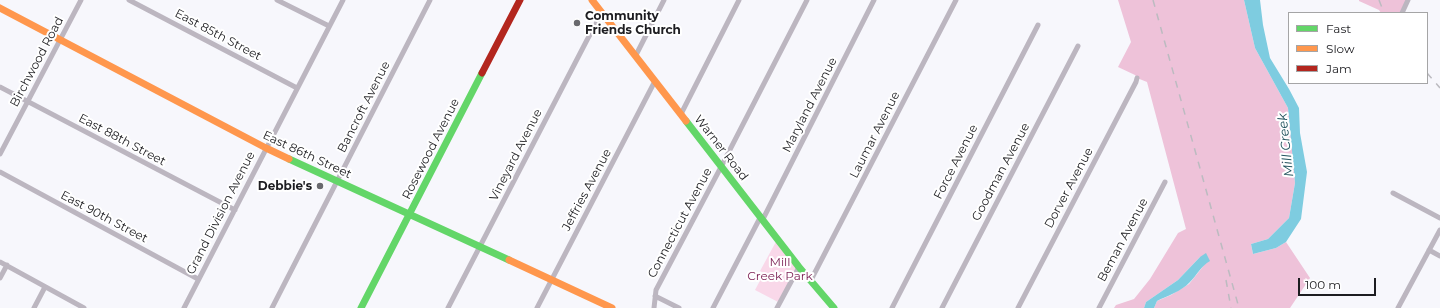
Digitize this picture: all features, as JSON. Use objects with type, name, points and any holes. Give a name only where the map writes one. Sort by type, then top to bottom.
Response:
[{"type":"street","name":"Birchwood Road","points":[[0,154],[81,0]]},
{"type":"street","name":"East 85th Street","points":[[129,0],[297,88]]},
{"type":"street","points":[[277,0],[328,26]]},
{"type":"street","name":"Grand Division Avenue","points":[[184,308],[342,0]]},
{"type":"street","name":"Bancroft Avenue","points":[[272,308],[430,0]]},
{"type":"street","name":"Rosewood Avenue","points":[[361,308],[520,0]]},
{"type":"street","name":"Warner Road","points":[[592,0],[799,267],[834,308]]},
{"type":"street","points":[[636,55],[664,0]]},
{"type":"street","points":[[681,114],[739,0]]},
{"type":"street","name":"Connecticut Avenue","points":[[654,308],[656,290],[722,167],[806,0]]},
{"type":"street","name":"Maryland Avenue","points":[[713,308],[762,218],[874,0]]},
{"type":"street","name":"Laumar Avenue","points":[[811,280],[956,0]]},
{"type":"street","points":[[1402,12],[1408,0]]},
{"type":"street","name":"East 86th Street","points":[[0,8],[266,148],[612,308]]},
{"type":"street","name":"Vineyard Avenue","points":[[448,308],[581,50],[602,13]]},
{"type":"street","name":"Force Avenue","points":[[892,308],[1038,25]]},
{"type":"street","name":"Goodman Avenue","points":[[942,308],[1078,46]]},
{"type":"street","name":"Dorver Avenue","points":[[1018,308],[1137,78]]},
{"type":"street","name":"Jeffries Avenue","points":[[537,308],[655,81]]},
{"type":"street","name":"East 88th Street","points":[[0,87],[235,210]]},
{"type":"street","name":"East 90th Street","points":[[0,172],[198,279]]},
{"type":"street","name":"Beman Avenue","points":[[1099,308],[1165,182]]},
{"type":"street","points":[[1393,193],[1440,218]]},
{"type":"street","points":[[1398,308],[1440,230]]},
{"type":"street","points":[[1429,250],[1440,256]]},
{"type":"street","points":[[0,262],[84,308]]},
{"type":"street","points":[[0,278],[7,265]]},
{"type":"street","points":[[777,308],[799,267]]},
{"type":"street","points":[[34,308],[45,287]]},
{"type":"street","points":[[655,296],[679,308]]},
{"type":"green space","name":"Mill Creek Park","points":[[778,238],[799,267],[780,303],[755,290],[764,273],[760,271]]},
{"type":"shaded area","points":[[1118,0],[1244,0],[1255,48],[1288,108],[1295,183],[1289,218],[1268,239],[1251,244],[1253,254],[1276,248],[1286,242],[1310,278],[1290,308],[1154,308],[1157,301],[1171,295],[1189,284],[1205,264],[1200,257],[1178,280],[1146,302],[1144,308],[1114,308],[1116,305],[1134,299],[1150,279],[1178,233],[1186,229],[1147,82],[1118,67],[1131,42]]},
{"type":"shaded area","points":[[1408,0],[1402,12],[1380,12],[1359,1]]},
{"type":"water","points":[[1244,0],[1260,0],[1263,25],[1270,58],[1299,108],[1300,133],[1307,172],[1301,219],[1286,242],[1276,248],[1253,254],[1251,244],[1268,239],[1289,218],[1295,183],[1288,108],[1255,48]]},
{"type":"water","points":[[1206,253],[1210,261],[1187,285],[1179,291],[1157,301],[1154,308],[1144,308],[1146,302],[1178,280],[1200,257]]},
{"type":"railway","points":[[1153,0],[1239,308]]},
{"type":"railway","points":[[1379,0],[1384,12]]},
{"type":"railway","points":[[1428,74],[1440,88]]},
{"type":"railway","points":[[1226,280],[1231,308]]},
{"type":"traffic: fast","points":[[361,308],[482,73]]},
{"type":"traffic: fast","points":[[686,121],[799,267],[834,308]]},
{"type":"traffic: fast","points":[[289,159],[509,260]]},
{"type":"traffic: slow","points":[[592,0],[686,121]]},
{"type":"traffic: slow","points":[[0,8],[289,159]]},
{"type":"traffic: slow","points":[[509,260],[612,308]]},
{"type":"traffic: jam","points":[[482,73],[520,0]]},
{"type":"place","name":"Community Friends Church","points":[[577,23]]},
{"type":"place","name":"Debbie's","points":[[320,186]]},
{"type":"water label","name":"Mill Creek","points":[[1286,145]]}]
